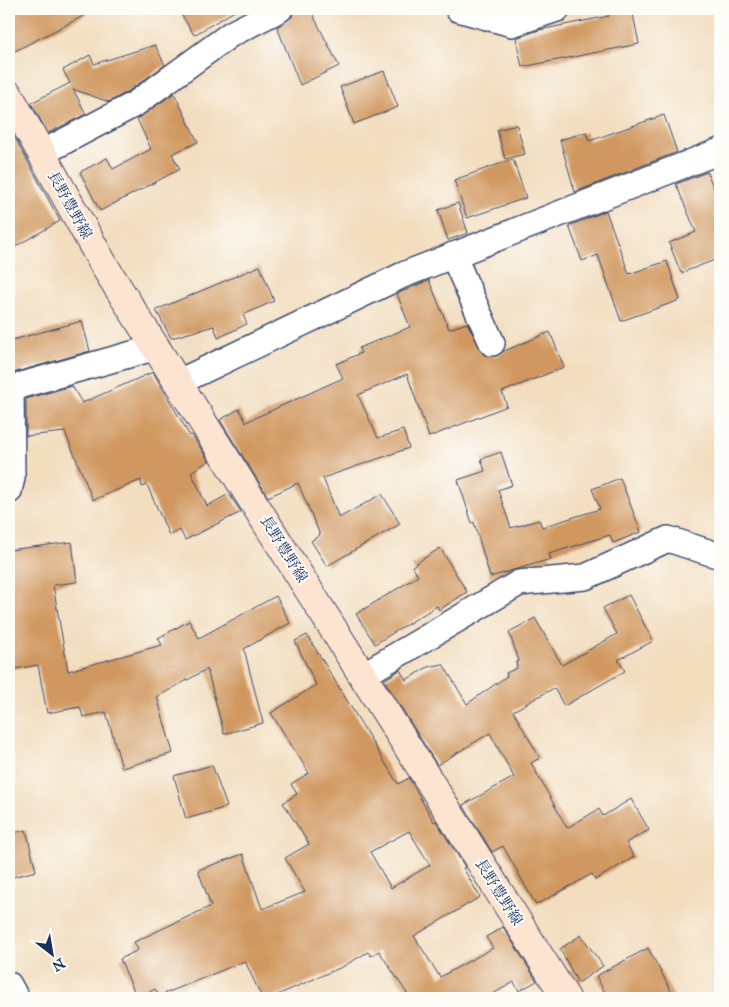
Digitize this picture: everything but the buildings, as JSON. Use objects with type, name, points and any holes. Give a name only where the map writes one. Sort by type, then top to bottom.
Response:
[{"type":"main road","name":"長野豊野線","points":[[9,95],[105,267],[566,998]]},
{"type":"street","points":[[42,153],[135,104],[231,34],[280,9]]},
{"type":"street","points":[[458,9],[512,24],[557,9]]},
{"type":"street","points":[[179,382],[402,274],[720,152]]},
{"type":"street","points":[[453,255],[492,343]]},
{"type":"street","points":[[9,491],[12,478],[11,388],[156,347]]},
{"type":"street","points":[[363,675],[519,583],[585,578],[668,539],[720,556]]},
{"type":"street","points":[[9,985],[16,998]]}]
